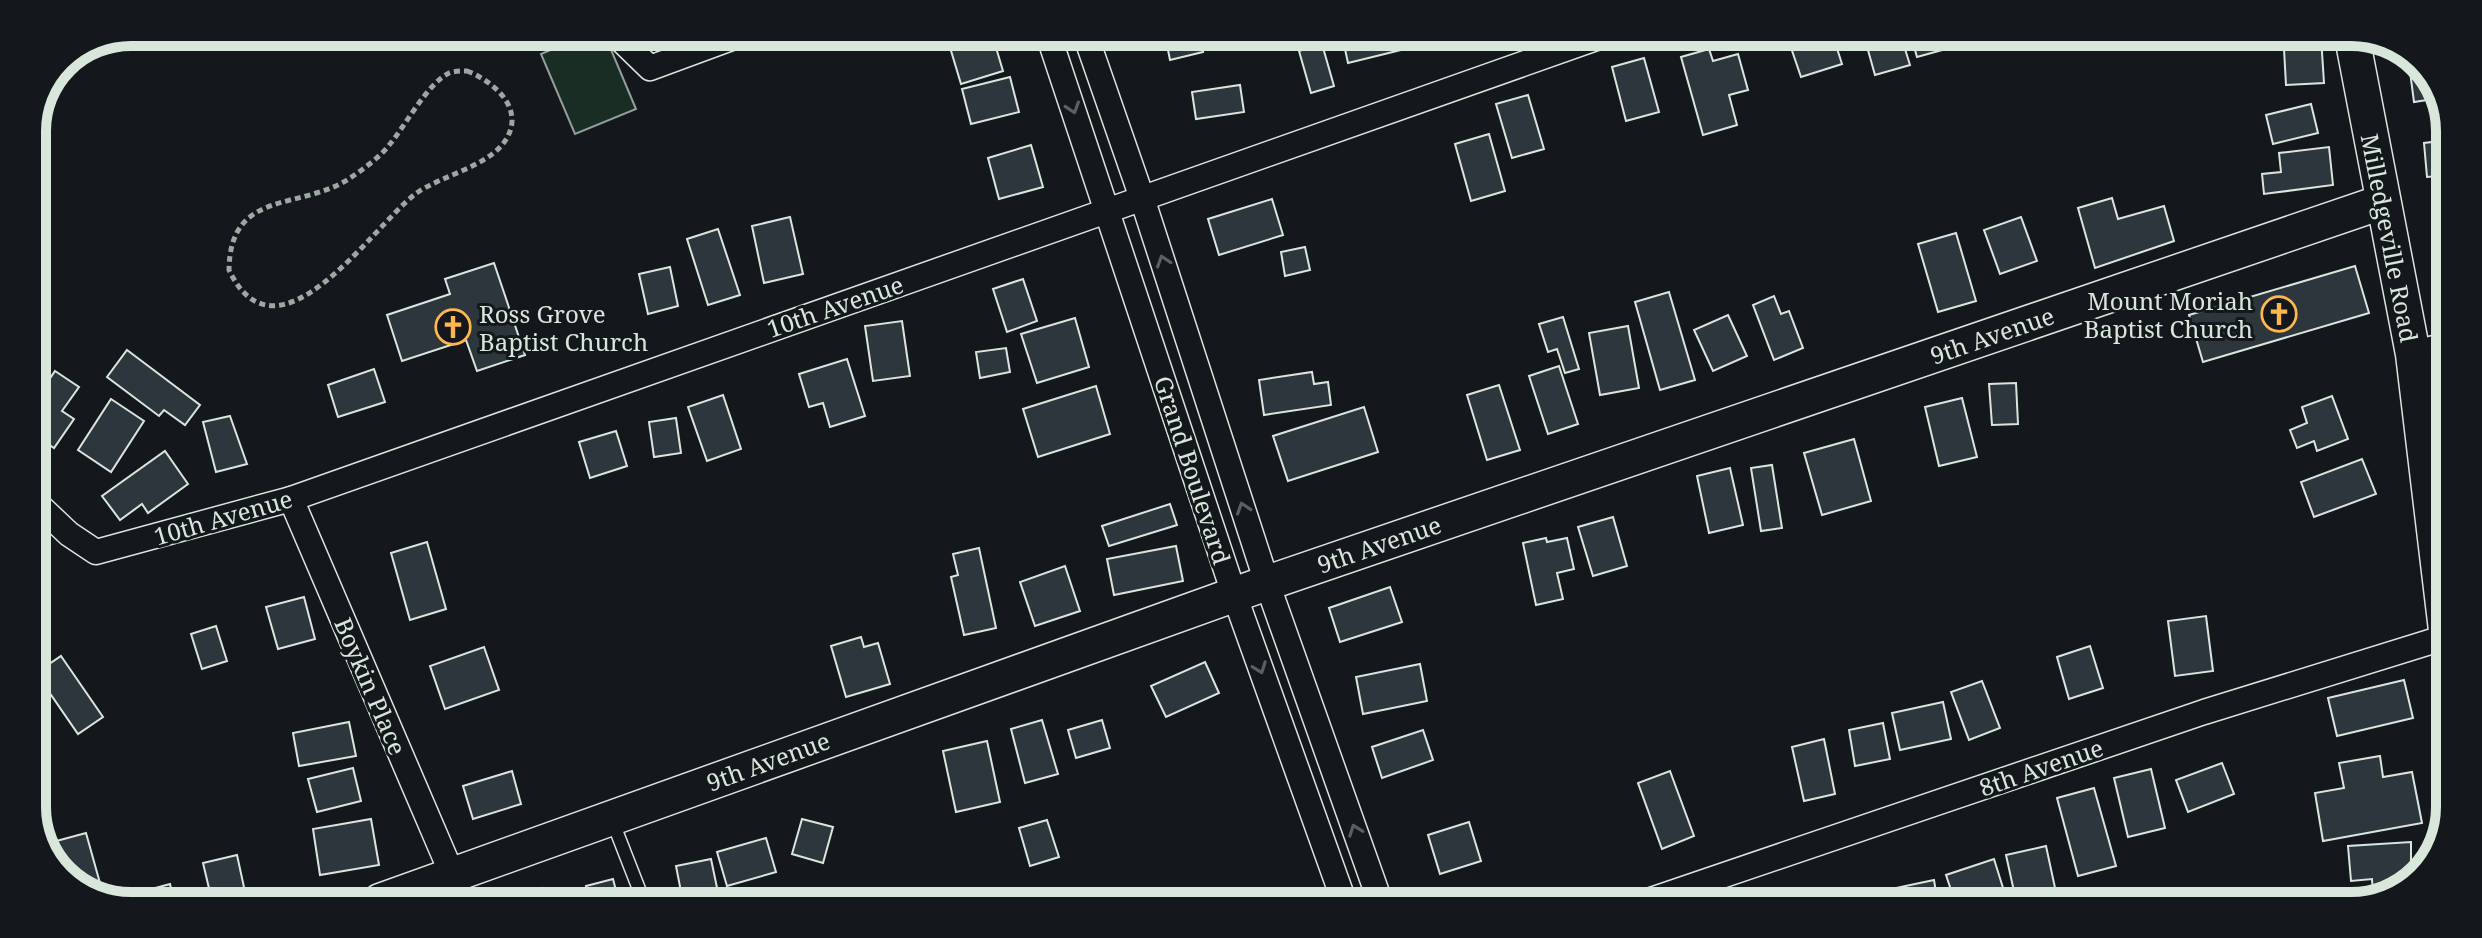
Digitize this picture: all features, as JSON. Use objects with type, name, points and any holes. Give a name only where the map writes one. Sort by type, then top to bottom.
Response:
[{"type":"street","points":[[627,46],[650,68],[710,46]]},
{"type":"street","name":"Grand Boulevard","points":[[1052,46],[1234,594],[1341,892]]},
{"type":"street","name":"Grand Boulevard","points":[[1089,46],[1267,583],[1377,892]]},
{"type":"street","name":"10th Avenue","points":[[46,512],[69,534],[96,552],[291,499],[1574,46]]},
{"type":"street","name":"Milledgeville Road","points":[[2354,46],[2413,354],[2436,546]]},
{"type":"street","name":"9th Avenue","points":[[404,892],[1234,594],[2382,202]]},
{"type":"street","points":[[2413,354],[2436,347]]},
{"type":"street","name":"Boykin Place","points":[[291,499],[452,874]]},
{"type":"street","name":"8th Avenue","points":[[1674,892],[2204,712],[2436,640]]},
{"type":"lane","points":[[611,817],[640,892]]},
{"type":"path","points":[[467,71],[485,78],[500,92],[510,110],[512,125],[506,140],[493,154],[474,163],[414,195],[329,280],[303,299],[282,306],[264,303],[246,295],[229,270],[232,236],[240,224],[255,212],[347,181],[357,174],[388,147],[449,73],[467,71]]},
{"type":"green space","points":[[560,46],[609,46],[636,109],[575,134],[541,54]]},
{"type":"building","points":[[950,46],[996,46],[1003,71],[961,84]]},
{"type":"building","points":[[1167,46],[1202,46],[1203,52],[1170,60]]},
{"type":"building","points":[[1323,46],[1334,86],[1311,93],[1299,51]]},
{"type":"building","points":[[1344,46],[1400,46],[1401,50],[1348,63]]},
{"type":"building","points":[[1790,46],[1836,46],[1842,64],[1801,77]]},
{"type":"building","points":[[1867,46],[1904,46],[1910,65],[1875,75]]},
{"type":"building","points":[[1914,46],[1953,46],[1953,47],[1917,57]]},
{"type":"building","points":[[2322,46],[2324,83],[2286,85],[2284,49]]},
{"type":"building","points":[[1709,49],[1713,61],[1738,54],[1748,90],[1729,95],[1737,125],[1703,135],[1681,57]]},
{"type":"building","points":[[1644,58],[1659,112],[1626,121],[1612,67]]},
{"type":"building","points":[[2410,70],[2430,99],[2414,102]]},
{"type":"building","points":[[1010,77],[1019,112],[971,124],[962,89]]},
{"type":"building","points":[[1240,85],[1244,112],[1196,119],[1192,92]]},
{"type":"building","points":[[1528,95],[1544,149],[1512,158],[1496,104]]},
{"type":"building","points":[[2311,104],[2318,133],[2273,144],[2266,115]]},
{"type":"building","points":[[1489,134],[1505,191],[1471,201],[1455,144]]},
{"type":"building","points":[[2436,142],[2436,176],[2427,177],[2424,143]]},
{"type":"building","points":[[1031,145],[1043,187],[999,199],[988,158]]},
{"type":"building","points":[[2329,147],[2333,185],[2264,194],[2262,174],[2281,172],[2279,153]]},
{"type":"building","points":[[2112,198],[2118,219],[2164,206],[2174,241],[2095,268],[2078,208]]},
{"type":"building","points":[[1272,199],[1283,235],[1219,255],[1208,219]]},
{"type":"building","points":[[790,217],[803,274],[764,283],[752,226]]},
{"type":"building","points":[[2021,217],[2037,261],[2000,274],[1984,230]]},
{"type":"building","points":[[718,229],[740,295],[708,305],[687,239]]},
{"type":"building","points":[[1956,233],[1976,301],[1938,312],[1918,244]]},
{"type":"building","points":[[1305,247],[1310,270],[1285,276],[1281,252]]},
{"type":"building","name":"Ross Grove Baptist Church","points":[[494,263],[525,355],[477,371],[466,340],[402,361],[387,315],[450,294],[445,279]]},
{"type":"building","name":"Mount Moriah Baptist Church","points":[[2355,266],[2369,313],[2203,362],[2189,315]]},
{"type":"building","points":[[670,267],[678,306],[648,314],[639,274]]},
{"type":"building","points":[[1023,279],[1037,321],[1007,332],[993,289]]},
{"type":"building","points":[[1669,292],[1695,380],[1660,390],[1635,302]]},
{"type":"building","points":[[1774,296],[1781,314],[1789,311],[1803,348],[1774,360],[1753,305]]},
{"type":"building","points":[[1728,315],[1747,356],[1713,371],[1694,330]]},
{"type":"building","points":[[1563,317],[1579,369],[1565,373],[1557,349],[1548,352],[1539,324]]},
{"type":"building","points":[[1075,318],[1089,367],[1037,383],[1021,334]]},
{"type":"building","points":[[902,321],[910,376],[873,381],[865,326]]},
{"type":"building","points":[[1628,326],[1639,388],[1600,395],[1589,333]]},
{"type":"building","points":[[1006,348],[1010,372],[980,378],[976,352]]},
{"type":"building","points":[[127,350],[200,405],[185,425],[164,410],[159,416],[107,377]]},
{"type":"building","points":[[847,359],[865,416],[830,427],[823,403],[809,407],[799,374]]},
{"type":"building","points":[[1559,366],[1578,424],[1548,434],[1529,376]]},
{"type":"building","points":[[374,369],[385,402],[338,417],[328,385]]},
{"type":"building","points":[[55,371],[79,387],[62,411],[74,419],[54,448],[46,443],[46,384]]},
{"type":"building","points":[[1312,372],[1314,384],[1328,382],[1331,405],[1264,415],[1259,380]]},
{"type":"building","points":[[2016,383],[2018,424],[1992,425],[1989,384]]},
{"type":"building","points":[[1499,385],[1520,450],[1487,460],[1467,395]]},
{"type":"building","points":[[1096,386],[1110,434],[1038,457],[1023,409]]},
{"type":"building","points":[[723,395],[741,449],[707,461],[688,407]]},
{"type":"building","points":[[2332,396],[2348,439],[2317,451],[2314,441],[2297,448],[2290,430],[2307,423],[2302,407]]},
{"type":"building","points":[[1962,398],[1977,457],[1939,466],[1925,407]]},
{"type":"building","points":[[111,399],[144,421],[111,472],[78,450]]},
{"type":"building","points":[[1364,407],[1378,452],[1288,481],[1273,436]]},
{"type":"building","points":[[230,416],[247,464],[216,472],[203,422]]},
{"type":"building","points":[[676,418],[681,453],[654,457],[649,422]]},
{"type":"building","points":[[616,431],[627,466],[590,478],[579,442]]},
{"type":"building","points":[[1854,439],[1871,501],[1822,515],[1804,453]]},
{"type":"building","points":[[165,451],[188,484],[148,513],[142,504],[120,520],[102,496]]},
{"type":"building","points":[[2362,459],[2376,494],[2314,517],[2301,482]]},
{"type":"building","points":[[1772,465],[1782,528],[1761,531],[1751,468]]},
{"type":"building","points":[[1730,468],[1743,525],[1709,533],[1697,476]]},
{"type":"building","points":[[1170,504],[1177,525],[1109,546],[1102,526]]},
{"type":"building","points":[[1613,517],[1627,566],[1593,576],[1578,527]]},
{"type":"building","points":[[1546,538],[1547,542],[1567,538],[1574,569],[1557,573],[1563,599],[1536,605],[1523,543]]},
{"type":"building","points":[[427,542],[446,609],[410,620],[391,553]]},
{"type":"building","points":[[1176,546],[1183,581],[1114,595],[1107,559]]},
{"type":"building","points":[[979,548],[996,628],[964,635],[951,577],[958,575],[953,554]]},
{"type":"building","points":[[1065,566],[1080,611],[1035,626],[1020,582]]},
{"type":"building","points":[[1390,587],[1402,622],[1340,642],[1329,608]]},
{"type":"building","points":[[304,597],[315,639],[278,649],[266,607]]},
{"type":"building","points":[[2206,616],[2213,671],[2175,676],[2168,621]]},
{"type":"building","points":[[216,626],[227,661],[202,669],[191,634]]},
{"type":"building","points":[[861,637],[864,647],[878,643],[890,684],[846,697],[831,646]]},
{"type":"building","points":[[2090,646],[2103,688],[2069,699],[2057,657]]},
{"type":"building","points":[[484,647],[499,690],[445,709],[430,666]]},
{"type":"building","points":[[61,656],[103,717],[78,734],[46,688],[46,666]]},
{"type":"building","points":[[1205,662],[1219,693],[1166,717],[1151,686]]},
{"type":"building","points":[[1420,664],[1427,701],[1363,714],[1356,677]]},
{"type":"building","points":[[2404,680],[2413,718],[2337,736],[2328,698]]},
{"type":"building","points":[[1982,681],[2000,728],[1969,740],[1951,692]]},
{"type":"building","points":[[1943,702],[1951,739],[1900,750],[1892,713]]},
{"type":"building","points":[[1042,720],[1058,774],[1025,783],[1011,729]]},
{"type":"building","points":[[1102,720],[1110,748],[1076,758],[1068,730]]},
{"type":"building","points":[[349,722],[356,756],[299,766],[293,733]]},
{"type":"building","points":[[1883,723],[1890,759],[1855,766],[1849,730]]},
{"type":"building","points":[[1423,730],[1433,760],[1382,778],[1372,747]]},
{"type":"building","points":[[1824,739],[1835,794],[1804,801],[1792,747]]},
{"type":"building","points":[[987,741],[1000,802],[956,812],[943,751]]},
{"type":"building","points":[[2380,756],[2383,777],[2412,772],[2422,823],[2323,841],[2315,793],[2344,788],[2339,763]]},
{"type":"building","points":[[2222,763],[2234,794],[2188,812],[2176,780]]},
{"type":"building","points":[[353,768],[361,801],[317,812],[308,779]]},
{"type":"building","points":[[2151,769],[2165,828],[2128,837],[2114,778]]},
{"type":"building","points":[[512,771],[521,804],[473,819],[463,786]]},
{"type":"building","points":[[1670,771],[1694,836],[1662,849],[1638,783]]},
{"type":"building","points":[[2094,788],[2116,866],[2078,876],[2057,798]]},
{"type":"building","points":[[371,819],[379,865],[320,875],[313,829]]},
{"type":"building","points":[[802,819],[833,827],[823,863],[792,854]]},
{"type":"building","points":[[1047,820],[1059,857],[1030,866],[1019,828]]},
{"type":"building","points":[[1469,822],[1481,861],[1440,874],[1428,835]]},
{"type":"building","points":[[86,833],[101,887],[79,875],[63,859],[53,842]]},
{"type":"building","points":[[766,838],[776,872],[727,886],[717,852]]},
{"type":"building","points":[[2411,842],[2411,867],[2403,875],[2373,889],[2372,879],[2351,881],[2348,846]]},
{"type":"building","points":[[2046,846],[2056,892],[2014,892],[2006,855]]},
{"type":"building","points":[[237,855],[245,892],[210,892],[203,863]]},
{"type":"building","points":[[711,859],[718,892],[681,892],[676,866]]},
{"type":"building","points":[[1994,859],[2004,891],[1952,892],[1946,875]]},
{"type":"building","points":[[613,879],[616,892],[587,892],[586,886]]},
{"type":"building","points":[[1934,880],[1936,892],[1897,892],[1896,888]]},
{"type":"building","points":[[170,884],[172,892],[140,892]]},
{"type":"place","name":"Mount Moriah Baptist Church","points":[[2279,314]]},
{"type":"place","name":"Ross Grove Baptist Church","points":[[453,327]]}]
